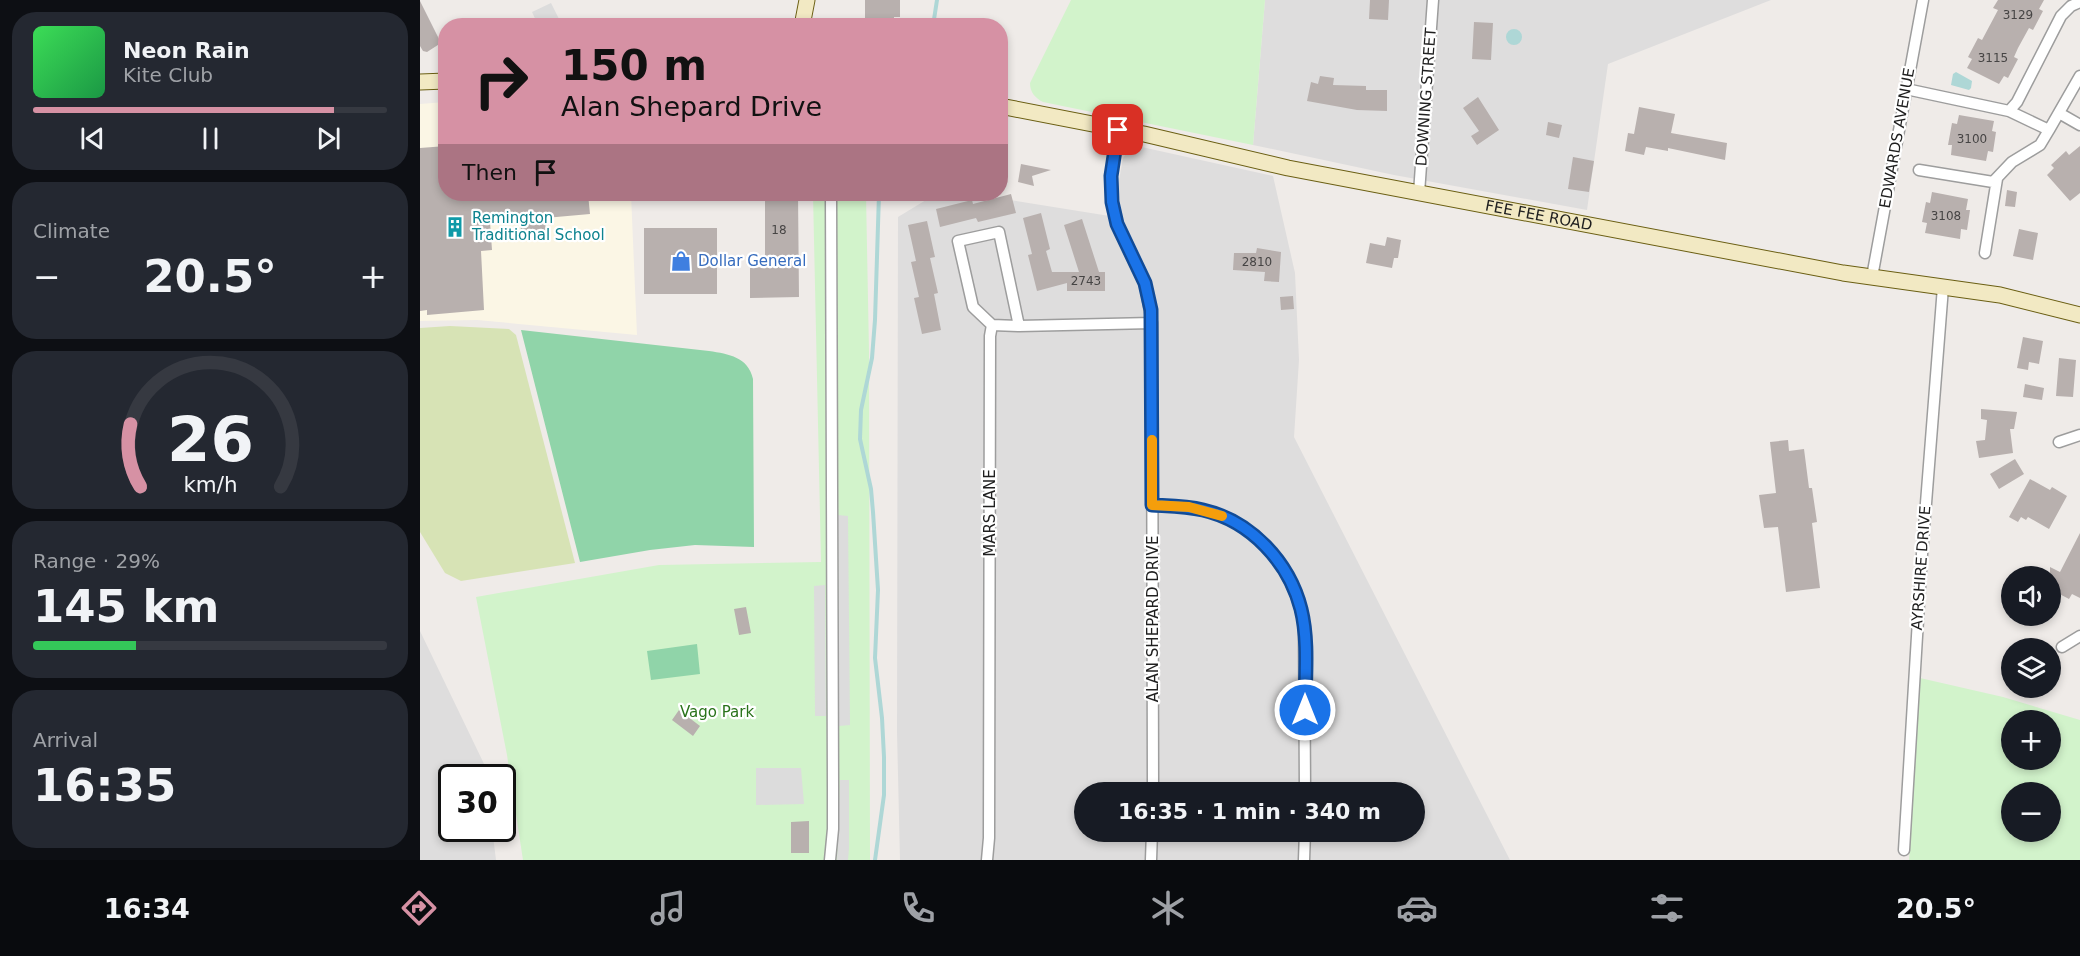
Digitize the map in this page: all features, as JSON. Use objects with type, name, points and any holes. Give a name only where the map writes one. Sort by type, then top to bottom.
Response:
[{"type":"street","points":[[804,18],[808,0]]},
{"type":"street","points":[[808,0],[809,18]]},
{"type":"street","name":"DOWNING STREET","points":[[1419,193],[1433,0]]},
{"type":"street","points":[[1916,0],[1920,13]]},
{"type":"street","name":"EDWARDS AVENUE","points":[[1872,277],[1923,0]]},
{"type":"street","points":[[2010,111],[2017,102],[2061,16],[2071,6],[2080,2]]},
{"type":"street","points":[[1919,170],[1988,183],[1997,179],[2012,162],[2040,145],[2080,76]]},
{"type":"street","points":[[420,82],[438,81]]},
{"type":"street","points":[[1906,89],[2010,111],[2049,130]]},
{"type":"street","name":"FEE FEE ROAD","points":[[1008,108],[1144,134],[1288,168],[1725,251],[1872,277],[2000,295],[2080,315]]},
{"type":"street","points":[[2059,113],[2080,125]]},
{"type":"street","name":"ALAN SHEPARD DRIVE","points":[[1118,130],[1111,176],[1112,202],[1117,224],[1145,283],[1152,323],[1153,782]]},
{"type":"street","points":[[1985,253],[1997,179]]},
{"type":"street","points":[[830,860],[833,829],[831,201]]},
{"type":"street","points":[[1019,326],[999,232],[958,241],[973,307],[992,325],[1019,326],[1152,323]]},
{"type":"street","name":"AYRSHIRE DRIVE","points":[[1904,850],[1922,554],[1943,287]]},
{"type":"street","name":"MARS LANE","points":[[987,860],[989,838],[990,336],[992,325]]},
{"type":"street","points":[[2059,442],[2080,435]]},
{"type":"street","points":[[1152,505],[1204,510],[1245,528],[1271,551],[1290,581],[1304,625],[1305,782]]},
{"type":"street","points":[[2062,647],[2080,636]]},
{"type":"street","points":[[1151,860],[1152,842]]},
{"type":"street","points":[[1304,860],[1305,842]]},
{"type":"shaded area","points":[[1265,0],[1771,0],[1608,64],[1587,210],[1394,175],[1253,145]]},
{"type":"shaded area","points":[[551,3],[558,18],[535,18],[532,12]]},
{"type":"shaded area","points":[[438,103],[438,201],[631,201],[637,335],[477,320],[420,321],[420,104]]},
{"type":"shaded area","points":[[1137,146],[1273,176],[1295,273],[1299,360],[1294,437],[1510,860],[900,860],[897,732],[898,217],[924,201],[1008,200],[1122,218],[1118,186],[1123,158],[1131,147]]},
{"type":"shaded area","points":[[838,515],[848,516],[850,725],[839,726]]},
{"type":"shaded area","points":[[825,585],[826,716],[815,716],[814,586]]},
{"type":"shaded area","points":[[420,631],[484,764],[438,764],[438,842],[494,842],[496,860],[420,860]]},
{"type":"shaded area","points":[[756,768],[801,768],[804,804],[756,805]]},
{"type":"shaded area","points":[[840,780],[849,780],[848,860],[837,860]]},
{"type":"green space","points":[[1071,0],[1265,0],[1253,145],[1043,102],[1038,99],[1032,92],[1030,83]]},
{"type":"green space","name":"Vago Park","points":[[813,201],[866,201],[869,352],[870,860],[523,860],[516,814],[516,764],[508,764],[476,597],[659,565],[821,562]]},
{"type":"green space","points":[[450,326],[509,329],[516,335],[575,563],[461,581],[445,573],[420,532],[420,328]]},
{"type":"green space","points":[[521,330],[709,351],[730,355],[742,361],[753,379],[754,547],[695,545],[580,562]]},
{"type":"green space","points":[[697,644],[700,674],[651,680],[647,651]]},
{"type":"green space","points":[[1920,678],[2001,697],[2047,710],[2001,710],[2001,770],[2061,770],[2061,714],[2080,720],[2080,860],[1909,860]]},
{"type":"water","points":[[1514,29],[1520,31],[1522,37],[1520,43],[1514,45],[1508,43],[1506,37],[1508,31]]},
{"type":"water","points":[[1956,72],[1972,81],[1969,90],[1951,85],[1953,74]]},
{"type":"building","points":[[865,0],[900,0],[900,17],[865,18]]},
{"type":"building","points":[[1370,0],[1389,0],[1388,20],[1369,19]]},
{"type":"building","points":[[1998,0],[2044,0],[2039,9],[2043,11],[2033,30],[2029,28],[2018,48],[2014,57],[2018,59],[2008,78],[2004,76],[1999,84],[1967,68],[1972,59],[1968,57],[1978,38],[1982,40],[1998,10],[1993,8]]},
{"type":"building","points":[[420,1],[438,37],[438,45],[427,52],[423,51],[420,46]]},
{"type":"building","points":[[1474,22],[1493,23],[1491,60],[1472,59]]},
{"type":"building","points":[[1320,76],[1334,78],[1333,85],[1366,86],[1366,90],[1387,90],[1387,111],[1357,110],[1307,101],[1311,82],[1318,84]]},
{"type":"building","points":[[1478,97],[1499,130],[1477,145],[1471,136],[1479,131],[1463,108]]},
{"type":"building","points":[[1639,107],[1675,114],[1671,133],[1727,143],[1725,160],[1668,148],[1668,151],[1646,147],[1644,155],[1625,151],[1628,133],[1634,134]]},
{"type":"building","points":[[1959,115],[1994,121],[1992,131],[1996,132],[1993,152],[1988,151],[1986,161],[1951,155],[1952,145],[1948,145],[1952,123],[1957,124]]},
{"type":"building","points":[[1548,122],[1562,125],[1559,138],[1546,135]]},
{"type":"building","points":[[2080,146],[2080,193],[2070,201],[2047,175],[2054,168],[2051,165],[2066,151],[2069,155]]},
{"type":"building","name":"Remington Traditional School","points":[[438,147],[438,201],[589,201],[590,214],[545,218],[546,231],[521,233],[520,219],[490,222],[492,250],[481,251],[484,310],[427,315],[427,310],[420,311],[420,148]]},
{"type":"building","points":[[1573,157],[1594,161],[1589,192],[1568,189]]},
{"type":"building","points":[[1021,164],[1051,170],[1032,176],[1034,186],[1018,182]]},
{"type":"building","points":[[2007,190],[2017,192],[2015,207],[2005,206]]},
{"type":"building","points":[[1932,192],[1968,199],[1966,210],[1970,210],[1967,230],[1961,229],[1960,239],[1925,233],[1927,223],[1922,222],[1926,202],[1930,203]]},
{"type":"building","points":[[1011,194],[1016,213],[978,222],[976,218],[940,227],[936,209],[968,201],[972,201],[973,204],[984,201],[1008,201],[1008,195]]},
{"type":"building","points":[[765,201],[798,201],[799,297],[750,298],[750,268],[765,267]]},
{"type":"building","points":[[1041,213],[1050,249],[1046,251],[1052,272],[1079,272],[1064,225],[1082,219],[1099,272],[1105,272],[1105,291],[1067,291],[1067,283],[1037,291],[1028,255],[1032,254],[1023,218]]},
{"type":"building","points":[[927,221],[935,257],[930,258],[938,293],[934,294],[941,330],[922,334],[914,298],[919,297],[911,262],[916,261],[908,225]]},
{"type":"building","name":"Dollar General","points":[[644,228],[717,228],[717,294],[644,294]]},
{"type":"building","points":[[2019,229],[2038,233],[2033,260],[2013,256]]},
{"type":"building","points":[[1387,237],[1401,240],[1398,258],[1394,258],[1392,268],[1366,263],[1370,243],[1385,246]]},
{"type":"building","points":[[1257,248],[1281,252],[1279,282],[1264,281],[1265,272],[1233,270],[1234,253],[1256,253]]},
{"type":"building","points":[[1293,296],[1294,309],[1281,310],[1280,297]]},
{"type":"building","points":[[2023,337],[2043,341],[2039,364],[2029,362],[2028,370],[2017,368]]},
{"type":"building","points":[[2059,358],[2076,360],[2073,397],[2056,396]]},
{"type":"building","points":[[2025,384],[2044,388],[2042,400],[2023,397]]},
{"type":"building","points":[[1981,409],[2017,412],[2014,429],[2010,429],[2013,453],[1979,458],[1976,441],[1985,440],[1987,420],[1981,419]]},
{"type":"building","points":[[1788,440],[1789,451],[1804,449],[1809,488],[1812,488],[1817,522],[1812,523],[1820,588],[1786,592],[1778,527],[1764,528],[1759,495],[1776,493],[1770,442]]},
{"type":"building","points":[[2015,459],[2024,474],[1999,489],[1990,474]]},
{"type":"building","points":[[2030,479],[2050,490],[2052,487],[2067,496],[2049,529],[2028,517],[2026,520],[2021,517],[2018,522],[2009,517]]},
{"type":"building","points":[[2080,533],[2080,598],[2072,594],[2069,599],[2061,595],[2061,570]]},
{"type":"building","points":[[746,607],[751,633],[739,635],[734,609]]},
{"type":"building","points":[[679,710],[700,726],[693,736],[672,720]]},
{"type":"building","points":[[809,821],[809,853],[791,853],[791,822]]},
{"type":"waterway","points":[[934,18],[937,0]]},
{"type":"waterway","points":[[875,860],[884,795],[884,757],[875,658],[878,590],[873,512],[871,489],[860,439],[861,410],[872,358],[875,320],[879,201]]},
{"type":"slow traffic","points":[[1152,440],[1152,505],[1189,507],[1222,516]]},
{"type":"place","name":"Remington Traditional School","points":[[455,227]]},
{"type":"place","name":"Dollar General","points":[[681,261]]},
{"type":"route","points":[[1118,130],[1111,176],[1114,214],[1145,283],[1151,310],[1152,505],[1189,507],[1218,515],[1245,528],[1271,551],[1290,581],[1301,610],[1305,650],[1305,710]]}]
